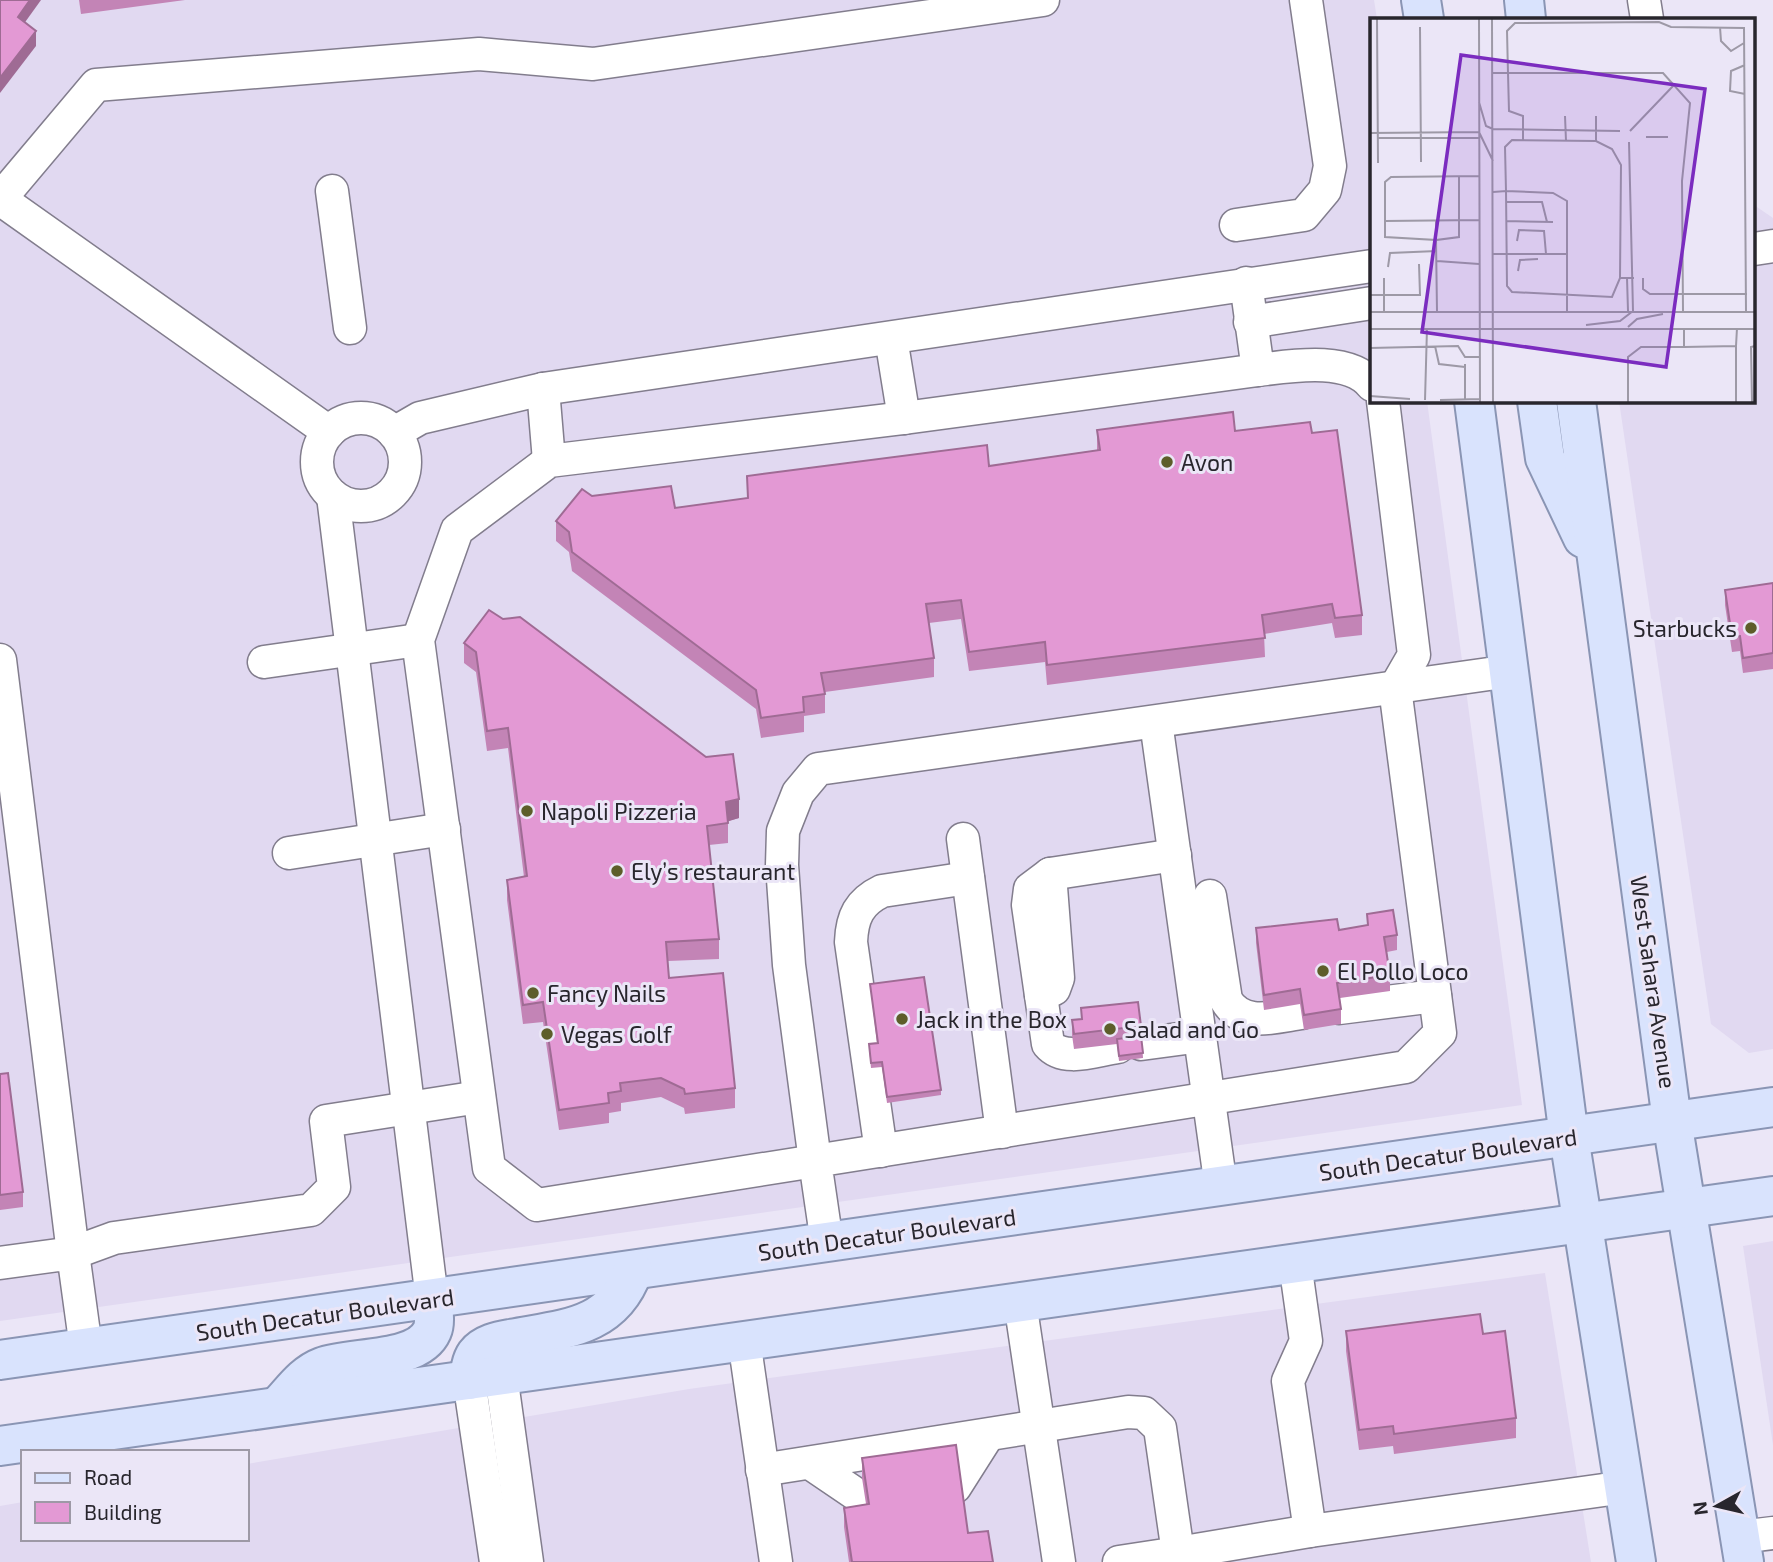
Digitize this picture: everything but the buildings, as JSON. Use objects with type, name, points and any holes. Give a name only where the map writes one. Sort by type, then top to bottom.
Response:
[{"type":"main road","points":[[1421,0],[1424,18]]},
{"type":"main road","points":[[1524,0],[1526,18]]},
{"type":"main road","points":[[1474,402],[1569,1137],[1636,1562]]},
{"type":"main road","points":[[1536,402],[1545,458],[1598,568]]},
{"type":"main road","name":"West Sahara Avenue","points":[[1576,402],[1672,1121],[1686,1209],[1752,1544]]},
{"type":"main road","name":"South Decatur Boulevard","points":[[0,1360],[1773,1107]]},
{"type":"main road","points":[[0,1446],[1773,1196]]},
{"type":"main road","points":[[485,1377],[477,1353],[493,1342],[581,1326],[595,1318],[623,1293],[633,1271]]},
{"type":"main road","points":[[278,1406],[306,1376],[324,1366],[402,1353],[423,1343],[434,1324],[432,1299]]},
{"type":"lane","points":[[329,432],[0,199],[96,85],[479,54],[593,64],[1044,0]]},
{"type":"lane","points":[[1236,225],[1304,215],[1325,190],[1329,166],[1306,0]]},
{"type":"lane","points":[[1644,0],[1647,18]]},
{"type":"lane","points":[[332,191],[350,328]]},
{"type":"lane","points":[[394,433],[420,418],[543,389],[1370,266]]},
{"type":"lane","points":[[1245,283],[1258,370]]},
{"type":"lane","points":[[1250,322],[1370,303]]},
{"type":"lane","points":[[891,338],[904,418]]},
{"type":"lane","points":[[1370,383],[1366,378],[1342,369],[1306,365],[549,461],[457,530],[418,640],[489,1168],[537,1205],[1406,1067],[1440,1033],[1395,688],[1414,655],[1383,402]]},
{"type":"lane","points":[[543,389],[549,461]]},
{"type":"lane","points":[[362,419],[382,424],[394,433],[402,446],[403,474],[387,498],[374,505],[359,506],[333,496],[323,485],[317,457],[329,432],[341,423],[362,419]]},
{"type":"lane","points":[[333,496],[432,1299]]},
{"type":"lane","points":[[264,662],[418,640]]},
{"type":"lane","points":[[0,660],[86,1348]]},
{"type":"lane","points":[[827,1243],[789,965],[782,865],[783,831],[798,793],[818,769],[1510,671]]},
{"type":"lane","points":[[1156,722],[1221,1187]]},
{"type":"lane","points":[[289,853],[444,829]]},
{"type":"lane","points":[[963,839],[1002,1132]]},
{"type":"lane","points":[[1175,855],[1050,874],[1030,889],[1028,905],[1048,1044],[1054,1052],[1065,1055],[1200,1036]]},
{"type":"lane","points":[[881,1151],[851,942],[852,923],[859,908],[870,897],[882,891],[968,878]]},
{"type":"lane","points":[[1210,896],[1226,1000],[1231,1009],[1241,1017],[1255,1019],[1302,1013]]},
{"type":"lane","points":[[1339,1008],[1435,996]]},
{"type":"lane","points":[[0,1263],[73,1253],[114,1238],[311,1210],[334,1187],[326,1121],[480,1097]]},
{"type":"lane","points":[[1295,1264],[1306,1341],[1288,1381],[1310,1531]]},
{"type":"lane","points":[[1020,1302],[1059,1562]]},
{"type":"lane","points":[[744,1340],[776,1562]]},
{"type":"lane","points":[[485,1377],[496,1562]]},
{"type":"lane","points":[[485,1377],[527,1562]]},
{"type":"lane","points":[[762,1469],[1128,1412],[1144,1413],[1160,1428],[1178,1558]]},
{"type":"lane","points":[[955,1487],[988,1435]]},
{"type":"lane","points":[[810,1463],[866,1501]]},
{"type":"lane","points":[[1119,1562],[1253,1551],[1310,1531],[1625,1488]]},
{"type":"shaded area","points":[[0,0],[1374,0],[1377,18],[1370,18],[1370,402],[1427,402],[1522,1105],[0,1321]]},
{"type":"shaded area","points":[[1756,206],[1773,218],[1773,1049],[1749,1053],[1711,1024],[1619,402],[1756,402]]},
{"type":"shaded area","points":[[1773,1241],[1773,1445],[1743,1246]]},
{"type":"shaded area","points":[[1545,1273],[1591,1562],[0,1562],[0,1506],[21,1502],[21,1541],[248,1541],[248,1464],[689,1389]]},
{"type":"place","name":"Avon","points":[[1167,462]]},
{"type":"place","name":"Starbucks","points":[[1751,628]]},
{"type":"place","name":"Napoli Pizzeria","points":[[527,811]]},
{"type":"place","name":"Ely’s restaurant","points":[[617,871]]},
{"type":"place","name":"El Pollo Loco","points":[[1323,971]]},
{"type":"place","name":"Fancy Nails","points":[[533,993]]},
{"type":"place","name":"Jack in the Box","points":[[902,1019]]},
{"type":"place","name":"Salad and Go","points":[[1110,1029]]},
{"type":"place","name":"Vegas Golf","points":[[547,1034]]}]
